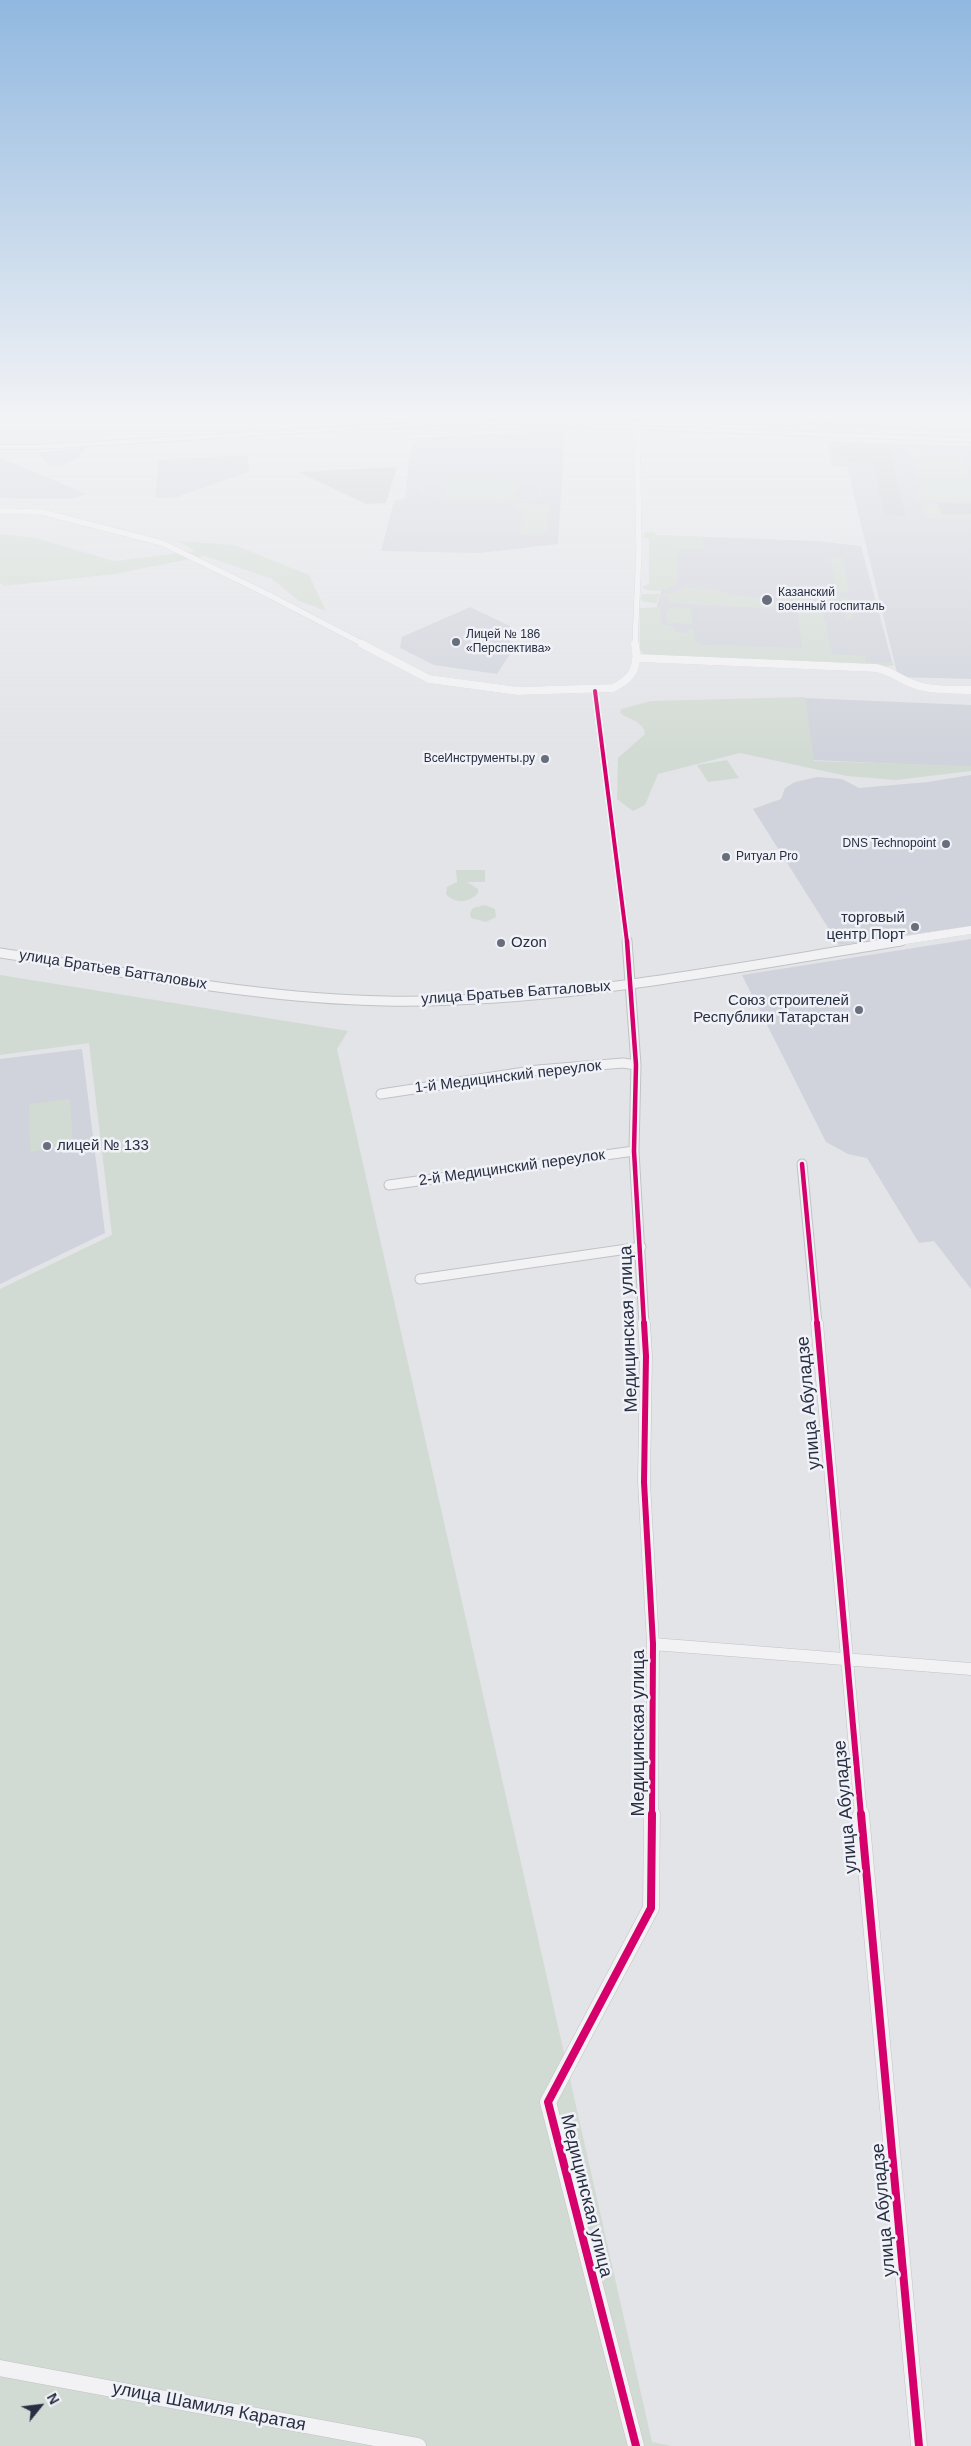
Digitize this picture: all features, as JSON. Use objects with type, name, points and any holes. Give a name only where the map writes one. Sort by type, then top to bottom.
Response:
[{"type":"street","points":[[101,527],[162,543],[269,595],[428,679],[518,691],[595,691],[613,688],[626,682],[638,658],[634,645],[639,527]]},
{"type":"street","points":[[638,658],[644,660],[876,668],[893,672],[905,681],[921,687],[971,690]]},
{"type":"street","name":"Медицинская улица","points":[[595,691],[629,960],[636,1065],[634,1151],[646,1356],[644,1482],[654,1644],[652,1908],[548,2102],[636,2446]]},
{"type":"street","name":"улица Братьев Батталовых","points":[[0,953],[275,995],[385,1001],[486,998],[630,984],[971,930]]},
{"type":"street","name":"1-й Медицинский переулок","points":[[380,1094],[538,1070],[624,1063],[636,1065]]},
{"type":"street","name":"2-й Медицинский переулок","points":[[389,1185],[634,1151]]},
{"type":"street","name":"улица Абуладзе","points":[[802,1164],[920,2446]]},
{"type":"street","points":[[420,1279],[640,1247]]},
{"type":"street","points":[[654,1644],[971,1668]]},
{"type":"street","name":"улица Шамиля Каратая","points":[[0,2368],[418,2446]]},
{"type":"shaded area","points":[[387,527],[559,527],[558,544],[480,553],[381,551]]},
{"type":"shaded area","points":[[521,527],[548,527],[547,533],[540,536],[520,534]]},
{"type":"shaded area","points":[[862,527],[971,527],[971,679],[898,677]]},
{"type":"shaded area","points":[[646,532],[654,532],[656,535],[703,537],[704,549],[686,549],[678,552],[678,582],[670,588],[655,591],[641,587],[649,584],[649,539],[642,537]]},
{"type":"shaded area","points":[[0,534],[36,538],[114,561],[196,551],[178,541],[235,545],[309,575],[326,611],[299,601],[272,579],[205,556],[115,574],[4,586],[0,583]]},
{"type":"shaded area","name":"Казанский военный госпиталь","points":[[657,535],[816,541],[861,546],[893,665],[658,648],[657,605],[661,592],[658,578]]},
{"type":"shaded area","points":[[838,556],[843,559],[849,591],[844,593],[836,591],[831,558]]},
{"type":"shaded area","points":[[684,588],[712,589],[734,596],[765,597],[766,601],[777,602],[777,597],[808,595],[848,597],[854,619],[847,620],[842,600],[809,600],[811,610],[823,610],[832,654],[865,656],[866,662],[893,663],[894,665],[885,667],[644,655],[640,650],[640,608],[660,607],[662,624],[675,628],[676,632],[688,633],[690,628],[693,630],[695,641],[702,645],[802,648],[797,610],[669,603],[669,597],[658,597],[657,603],[644,602],[640,599],[642,594],[671,594]]},
{"type":"shaded area","name":"Лицей № 186 «Перспектива»","points":[[470,607],[510,626],[511,653],[497,674],[434,665],[400,648],[402,637]]},
{"type":"shaded area","points":[[672,607],[691,609],[692,624],[667,623],[667,610]]},
{"type":"shaded area","points":[[805,697],[814,761],[971,766],[971,771],[896,780],[847,776],[740,753],[658,774],[645,805],[633,811],[617,799],[618,758],[645,734],[639,723],[620,713],[621,709],[651,701]]},
{"type":"shaded area","points":[[803,698],[971,705],[971,767],[810,760]]},
{"type":"shaded area","points":[[727,760],[739,778],[708,782],[697,765]]},
{"type":"shaded area","points":[[971,775],[971,926],[839,945],[753,809],[781,799],[785,788],[795,782],[817,777],[842,779],[859,788],[928,782]]},
{"type":"shaded area","points":[[456,870],[485,870],[485,882],[467,882],[478,889],[478,893],[471,899],[458,901],[446,894],[447,887],[457,882]]},
{"type":"shaded area","points":[[485,905],[495,909],[496,917],[486,922],[471,918],[470,913],[473,908]]},
{"type":"shaded area","points":[[971,939],[971,1289],[934,1241],[919,1243],[867,1158],[848,1154],[826,1142],[742,975]]},
{"type":"shaded area","points":[[0,975],[348,1031],[337,1049],[652,2442],[672,2446],[0,2446],[0,1289],[112,1235],[89,1043],[0,1055]]},
{"type":"shaded area","name":"лицей № 133","points":[[82,1049],[105,1233],[0,1284],[0,1059]]},
{"type":"shaded area","points":[[70,1099],[73,1145],[30,1152],[29,1104]]},
{"type":"cycle path","points":[[595,691],[631,970],[636,1065],[634,1151],[646,1356],[644,1482],[653,1644],[651,1908],[548,2102],[636,2446]]},
{"type":"cycle path","points":[[802,1164],[919,2446]]},
{"type":"place","name":"Казанский военный госпиталь","points":[[767,600]]},
{"type":"place","name":"Лицей № 186 «Перспектива»","points":[[456,642]]},
{"type":"place","name":"ВсеИнструменты.ру","points":[[545,759]]},
{"type":"place","name":"DNS Technopoint","points":[[946,844]]},
{"type":"place","name":"Ритуал Pro","points":[[726,857]]},
{"type":"place","name":"торговый центр Порт","points":[[915,927]]},
{"type":"place","name":"Ozon","points":[[501,943]]},
{"type":"place","name":"Союз строителей Республики Татарстан","points":[[859,1010]]},
{"type":"place","name":"лицей № 133","points":[[47,1146]]}]
